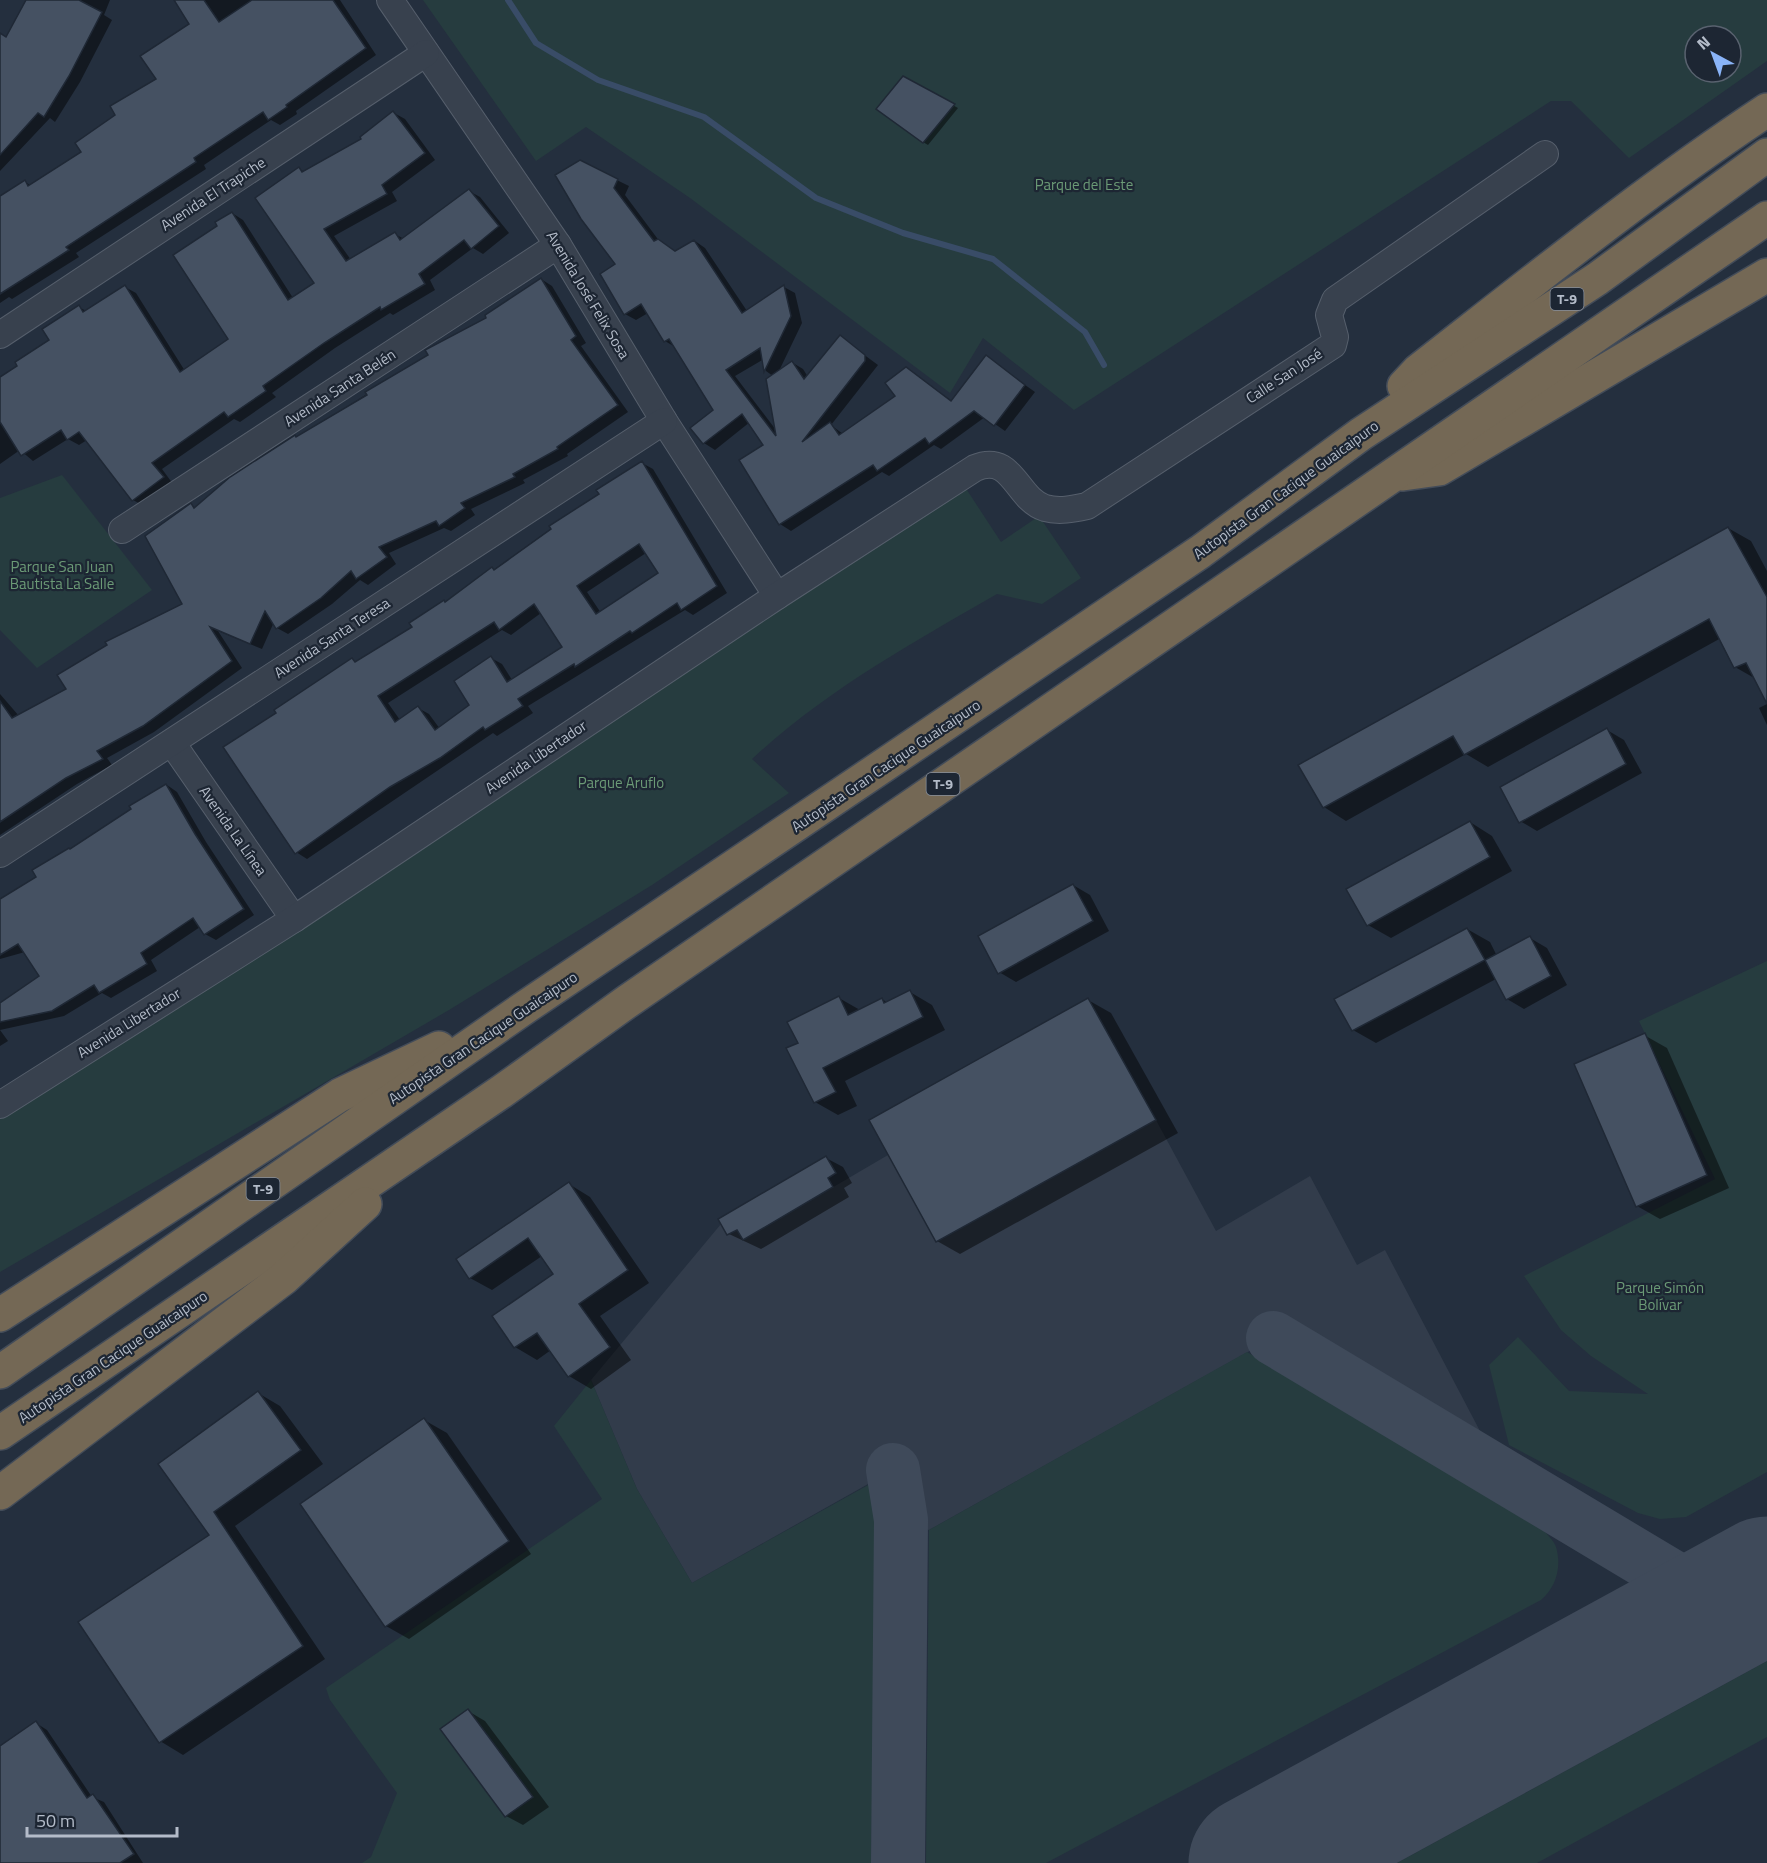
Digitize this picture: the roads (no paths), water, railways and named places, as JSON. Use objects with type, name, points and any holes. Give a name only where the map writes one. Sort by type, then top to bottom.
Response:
[{"type":"highway","points":[[1361,434],[1418,372],[1704,152],[1767,110]]},
{"type":"highway","name":"Autopista Gran Cacique Guaicaipuro","points":[[0,1372],[527,1006],[1200,552],[1361,434],[1597,279],[1767,154]]},
{"type":"highway","name":"Autopista Gran Cacique Guaicaipuro","points":[[0,1433],[447,1128],[1387,477],[1767,218]]},
{"type":"highway","points":[[1387,477],[1439,469],[1767,275]]},
{"type":"highway","points":[[0,1315],[340,1095],[527,1006]]},
{"type":"highway","points":[[0,1493],[284,1278],[447,1128]]},
{"type":"highway","points":[[0,1288],[102,1250]]},
{"type":"street","name":"Avenida José Felix Sosa","points":[[390,0],[558,245],[664,421],[777,596]]},
{"type":"street","name":"Avenida El Trapiche","points":[[0,335],[426,53]]},
{"type":"street","name":"Calle San José","points":[[1069,510],[1087,506],[1332,345],[1335,337],[1329,315],[1335,300],[1545,154]]},
{"type":"street","name":"Avenida Santa Belén","points":[[122,530],[558,245]]},
{"type":"street","name":"Avenida Santa Teresa","points":[[0,854],[664,421]]},
{"type":"street","name":"Avenida Libertador","points":[[0,1105],[294,919],[777,596],[987,463],[996,464],[1007,471],[1033,502],[1044,508],[1069,510]]},
{"type":"street","name":"Avenida La Línea","points":[[172,743],[294,919]]},
{"type":"waterway","points":[[508,0],[536,43],[598,80],[704,117],[816,198],[903,233],[993,259],[1085,332],[1104,365]]},
{"type":"park label","name":"Parque del Este","points":[[1084,185]]},
{"type":"park label","name":"Parque San Juan Bautista La Salle","points":[[62,576]]},
{"type":"park label","name":"Parque Aruflo","points":[[621,783]]},
{"type":"park label","name":"Parque Simón Bolívar","points":[[1660,1296]]}]
